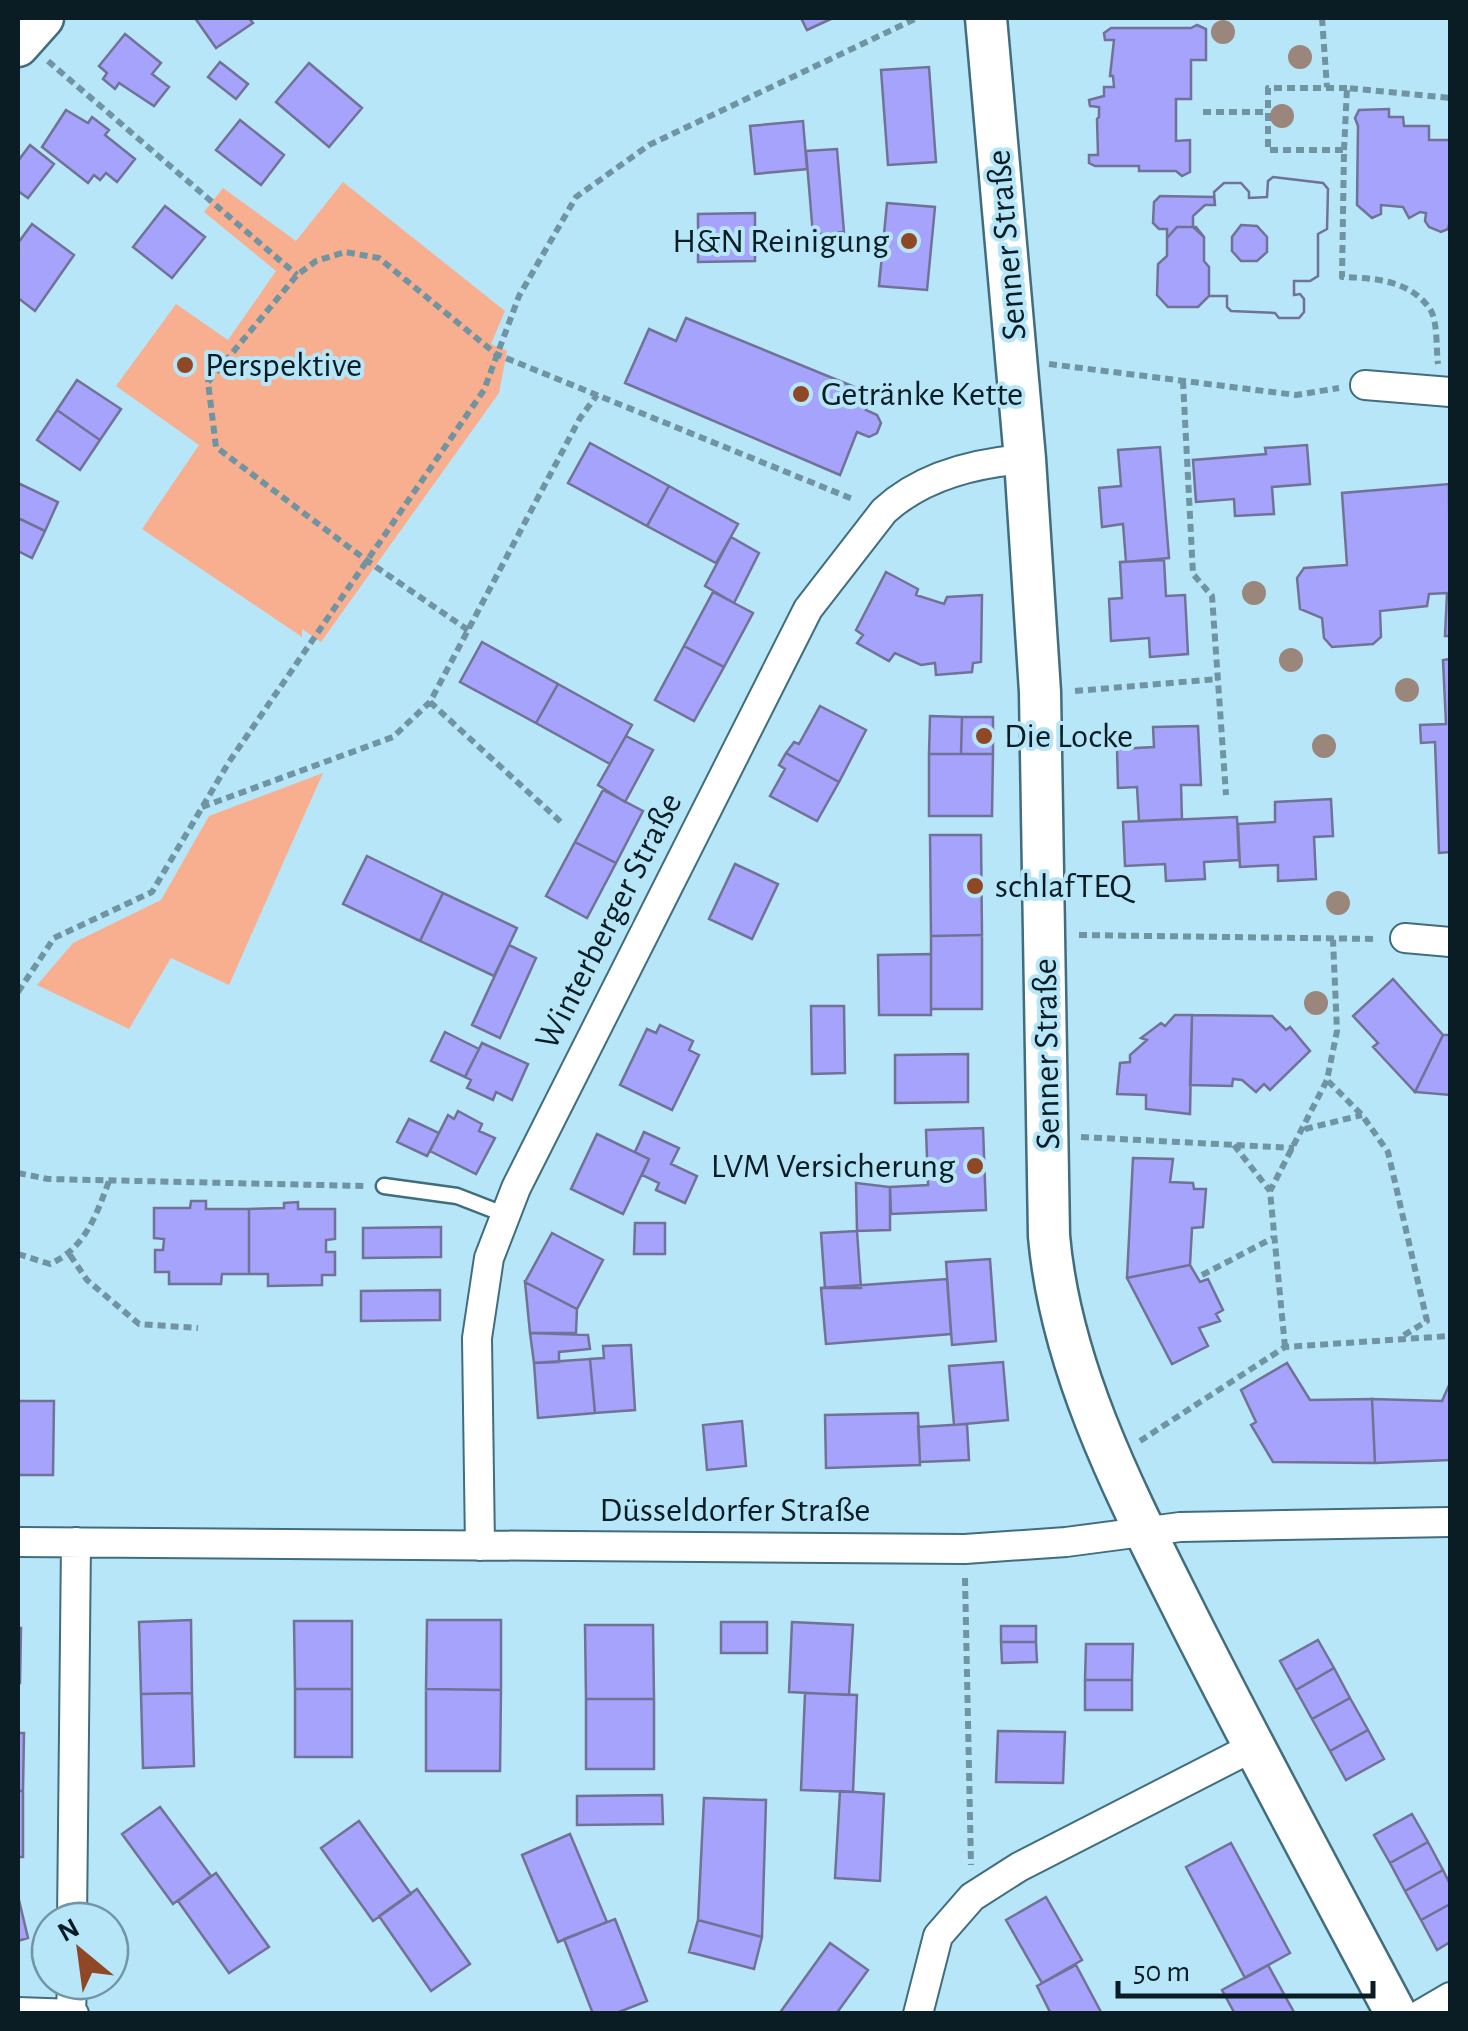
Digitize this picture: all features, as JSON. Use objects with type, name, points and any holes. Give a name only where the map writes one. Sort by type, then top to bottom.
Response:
[{"type":"street","points":[[31,52],[44,18]]},
{"type":"street","name":"Senner Straße","points":[[986,18],[1025,458],[1040,692],[1053,1279],[1082,1384],[1145,1531],[1253,1747],[1396,2014]]},
{"type":"street","points":[[1365,384],[1446,391]]},
{"type":"street","name":"Winterberger Straße","points":[[480,1546],[477,1338],[489,1258],[516,1188],[808,609],[898,498],[940,476],[994,461],[1025,458]]},
{"type":"street","points":[[1405,938],[1450,942]]},
{"type":"street","name":"Düsseldorfer Straße","points":[[18,1542],[965,1548],[1066,1542],[1180,1527],[1450,1522]]},
{"type":"street","points":[[72,1901],[76,1542]]},
{"type":"street","points":[[918,2014],[938,1936],[972,1897],[1018,1867],[1253,1747]]},
{"type":"street","points":[[1422,2014],[1450,1997]]},
{"type":"street","points":[[18,2012],[72,2013]]},
{"type":"lane","points":[[384,1186],[458,1196],[506,1215]]},
{"type":"path","points":[[18,992],[54,938],[152,892],[228,762],[484,390],[519,296],[576,197],[649,145],[918,18]]},
{"type":"path","points":[[1322,18],[1327,88]]},
{"type":"path","points":[[31,52],[297,276]]},
{"type":"path","points":[[1344,150],[1268,150],[1268,88],[1348,88],[1450,98]]},
{"type":"path","points":[[1348,88],[1342,278],[1371,278],[1406,286],[1432,311],[1446,391]]},
{"type":"path","points":[[1204,112],[1268,112]]},
{"type":"path","points":[[468,630],[366,560],[216,447],[208,382],[297,276],[316,261],[345,252],[379,258],[496,354],[884,512]]},
{"type":"path","points":[[1047,364],[1296,395],[1365,384]]},
{"type":"path","points":[[1183,381],[1193,574],[1212,596],[1226,795]]},
{"type":"path","points":[[202,808],[394,737],[430,702],[580,418],[597,395]]},
{"type":"path","points":[[1064,692],[1218,680]]},
{"type":"path","points":[[430,702],[562,824]]},
{"type":"path","points":[[1072,935],[1405,938]]},
{"type":"path","points":[[1286,1348],[1270,1191],[1327,1080],[1337,1031],[1333,940]]},
{"type":"path","points":[[1327,1080],[1362,1115],[1388,1152],[1427,1321],[1395,1340]]},
{"type":"path","points":[[1304,1130],[1362,1115]]},
{"type":"path","points":[[1075,1136],[1294,1148]]},
{"type":"path","points":[[1234,1145],[1270,1191]]},
{"type":"path","points":[[18,1172],[48,1179],[384,1186]]},
{"type":"path","points":[[18,1254],[50,1264],[70,1254],[92,1224],[108,1181]]},
{"type":"path","points":[[1202,1276],[1272,1238]]},
{"type":"path","points":[[70,1254],[87,1280],[139,1324],[198,1328]]},
{"type":"path","points":[[1138,1442],[1286,1348],[1450,1336]]},
{"type":"path","points":[[965,1548],[972,1897]]},
{"type":"shaded area","points":[[343,182],[505,311],[491,344],[507,351],[499,393],[321,642],[302,629],[302,637],[142,529],[199,445],[116,386],[176,304],[228,340],[276,271],[204,212],[223,188],[296,241]]},
{"type":"shaded area","points":[[323,773],[229,985],[171,958],[129,1029],[37,985],[73,943],[161,900],[209,816]]},
{"type":"building","points":[[195,18],[249,18],[253,23],[216,48]]},
{"type":"building","points":[[801,18],[833,18],[807,30]]},
{"type":"building","points":[[1197,25],[1206,29],[1206,60],[1191,60],[1191,99],[1176,99],[1176,141],[1190,140],[1190,172],[1182,176],[1176,171],[1139,171],[1139,166],[1089,163],[1089,155],[1098,155],[1099,107],[1090,106],[1089,100],[1104,96],[1104,87],[1114,87],[1110,76],[1114,40],[1105,40],[1104,33],[1111,28]]},
{"type":"building","points":[[125,34],[161,63],[152,74],[169,87],[154,106],[119,83],[115,89],[103,79],[107,73],[99,66]]},
{"type":"building","points":[[220,62],[248,84],[236,99],[208,77]]},
{"type":"building","points":[[309,63],[362,108],[329,147],[276,102]]},
{"type":"building","points":[[929,67],[936,162],[888,165],[881,70]]},
{"type":"building","points":[[1389,109],[1389,117],[1403,117],[1404,126],[1429,126],[1429,140],[1450,140],[1448,229],[1441,232],[1429,227],[1426,213],[1409,218],[1403,207],[1381,205],[1381,214],[1372,218],[1357,205],[1355,118],[1359,110]]},
{"type":"building","points":[[66,110],[88,123],[92,117],[109,130],[105,135],[135,159],[117,182],[106,173],[100,180],[94,175],[88,183],[42,147]]},
{"type":"building","points":[[240,120],[284,155],[261,185],[216,150]]},
{"type":"building","points":[[803,121],[807,169],[755,174],[750,126]]},
{"type":"building","points":[[30,145],[54,164],[28,198],[18,191],[18,161]]},
{"type":"building","points":[[837,149],[844,232],[813,235],[806,151]]},
{"type":"building","points":[[1273,177],[1323,183],[1328,189],[1327,229],[1318,234],[1318,276],[1310,281],[1294,281],[1294,295],[1300,294],[1304,299],[1304,312],[1299,318],[1231,311],[1227,296],[1209,296],[1204,237],[1193,227],[1193,216],[1205,205],[1215,205],[1214,192],[1224,183],[1241,183],[1249,198],[1267,197],[1268,181]],"holes":[[[1241,225],[1257,226],[1267,237],[1267,252],[1257,261],[1241,261],[1232,251],[1232,237]]]},
{"type":"building","points":[[1273,177],[1323,183],[1328,189],[1327,229],[1318,234],[1318,276],[1310,281],[1294,281],[1294,295],[1300,294],[1304,299],[1304,312],[1299,318],[1231,311],[1227,296],[1209,296],[1204,237],[1193,227],[1193,216],[1205,205],[1215,205],[1214,192],[1224,183],[1241,183],[1249,198],[1267,197],[1268,181]]},
{"type":"building","points":[[1160,196],[1214,197],[1215,205],[1205,205],[1193,216],[1193,227],[1177,227],[1167,238],[1167,229],[1159,229],[1153,223],[1154,202]]},
{"type":"building","points":[[887,203],[935,207],[927,290],[879,286]]},
{"type":"building","points":[[165,206],[205,237],[172,278],[133,247]]},
{"type":"building","points":[[755,213],[755,261],[698,262],[698,214]]},
{"type":"building","points":[[32,224],[74,255],[35,311],[18,298],[18,243]]},
{"type":"building","points":[[1177,227],[1196,227],[1204,237],[1209,296],[1198,307],[1168,307],[1157,295],[1158,264],[1167,256],[1167,238]]},
{"type":"building","points":[[686,318],[874,395],[866,410],[877,415],[881,423],[877,433],[869,437],[857,432],[840,475],[625,383],[649,329],[676,341]]},
{"type":"building","points":[[77,380],[121,409],[100,440],[57,410]]},
{"type":"building","points":[[57,410],[100,440],[80,470],[37,440]]},
{"type":"building","points":[[590,443],[669,486],[647,526],[568,483]]},
{"type":"building","points":[[1307,445],[1310,484],[1272,487],[1274,514],[1235,516],[1234,499],[1196,502],[1193,460],[1266,454],[1265,448]]},
{"type":"building","points":[[1160,447],[1169,558],[1126,562],[1123,524],[1102,527],[1099,488],[1121,486],[1118,450]]},
{"type":"building","points":[[18,483],[58,502],[45,531],[18,518]]},
{"type":"building","points":[[1449,484],[1450,636],[1445,636],[1447,593],[1429,594],[1427,606],[1380,611],[1381,637],[1373,644],[1332,647],[1324,638],[1322,618],[1300,609],[1297,578],[1304,568],[1347,565],[1342,493]]},
{"type":"building","points":[[669,486],[738,524],[716,563],[647,526]]},
{"type":"building","points":[[18,518],[45,531],[32,558],[18,551]]},
{"type":"building","points":[[731,537],[759,553],[734,603],[705,586]]},
{"type":"building","points":[[1164,560],[1166,596],[1185,595],[1188,654],[1150,657],[1149,638],[1111,641],[1109,599],[1122,598],[1120,562]]},
{"type":"building","points":[[886,572],[918,589],[916,595],[944,604],[947,597],[982,595],[981,662],[973,663],[972,672],[936,675],[935,663],[921,665],[895,653],[889,661],[857,643],[863,635],[856,630]]},
{"type":"building","points":[[713,592],[753,613],[724,667],[684,646]]},
{"type":"building","points":[[482,642],[558,684],[536,723],[460,682]]},
{"type":"building","points":[[684,646],[724,667],[694,721],[655,700]]},
{"type":"building","points":[[1450,659],[1450,852],[1439,853],[1435,742],[1421,743],[1420,725],[1446,724],[1443,660]]},
{"type":"building","points":[[558,684],[632,725],[610,764],[536,723]]},
{"type":"building","points":[[820,706],[866,730],[839,782],[786,753],[794,742],[799,744]]},
{"type":"building","points":[[930,716],[962,717],[961,754],[929,754]]},
{"type":"building","points":[[962,717],[993,717],[993,754],[961,754]]},
{"type":"building","points":[[1198,726],[1201,785],[1181,785],[1182,819],[1139,821],[1137,787],[1118,788],[1117,749],[1154,747],[1153,727]]},
{"type":"building","points":[[626,736],[653,750],[625,802],[598,785]]},
{"type":"building","points":[[786,753],[839,782],[817,821],[770,796],[785,769],[779,765]]},
{"type":"building","points":[[929,754],[993,754],[992,816],[929,816]]},
{"type":"building","points":[[603,790],[643,811],[616,863],[575,842]]},
{"type":"building","points":[[1331,799],[1333,836],[1314,837],[1316,879],[1278,881],[1278,865],[1240,867],[1238,824],[1275,822],[1275,802]]},
{"type":"building","points":[[1237,817],[1239,860],[1204,862],[1205,879],[1166,881],[1165,864],[1125,866],[1123,822]]},
{"type":"building","points":[[930,835],[981,835],[982,935],[931,936]]},
{"type":"building","points":[[575,842],[616,863],[587,918],[546,896]]},
{"type":"building","points":[[367,856],[443,893],[420,941],[343,904]]},
{"type":"building","points":[[735,864],[778,884],[752,939],[709,919]]},
{"type":"building","points":[[443,893],[517,928],[494,976],[420,941]]},
{"type":"building","points":[[982,935],[982,1009],[931,1009],[931,936]]},
{"type":"building","points":[[509,945],[536,958],[500,1038],[472,1025]]},
{"type":"building","points":[[931,954],[931,1015],[879,1015],[878,955]]},
{"type":"building","points":[[1393,979],[1443,1035],[1415,1092],[1373,1047],[1378,1043],[1353,1016]]},
{"type":"building","points":[[811,1006],[844,1006],[845,1073],[812,1074]]},
{"type":"building","points":[[1175,1015],[1192,1015],[1190,1114],[1146,1109],[1146,1095],[1117,1094],[1120,1063],[1130,1062],[1130,1055],[1147,1040],[1141,1038],[1161,1023],[1165,1026]]},
{"type":"building","points":[[1192,1015],[1272,1016],[1286,1030],[1290,1027],[1310,1051],[1270,1090],[1264,1084],[1256,1092],[1242,1080],[1233,1079],[1232,1086],[1190,1085]]},
{"type":"building","points":[[660,1025],[693,1041],[689,1050],[699,1055],[672,1110],[620,1085],[647,1029],[656,1033]]},
{"type":"building","points":[[445,1032],[479,1049],[465,1077],[431,1061]]},
{"type":"building","points":[[1443,1035],[1450,1035],[1450,1095],[1415,1092]]},
{"type":"building","points":[[482,1043],[528,1064],[512,1100],[496,1092],[493,1100],[467,1088],[471,1080],[465,1077]]},
{"type":"building","points":[[968,1054],[968,1102],[895,1103],[895,1055]]},
{"type":"building","points":[[458,1111],[482,1124],[479,1131],[495,1138],[476,1174],[430,1151],[448,1115],[454,1119]]},
{"type":"building","points":[[409,1119],[439,1133],[427,1156],[397,1142]]},
{"type":"building","points":[[983,1128],[986,1210],[891,1214],[890,1187],[928,1185],[926,1130]]},
{"type":"building","points":[[644,1132],[679,1148],[671,1164],[697,1176],[685,1203],[656,1190],[659,1183],[642,1175],[649,1159],[635,1152]]},
{"type":"building","points":[[597,1134],[649,1159],[623,1214],[571,1189]]},
{"type":"building","points":[[1133,1158],[1173,1159],[1170,1182],[1193,1183],[1194,1189],[1206,1189],[1203,1227],[1192,1228],[1190,1265],[1127,1278]]},
{"type":"building","points":[[856,1183],[890,1187],[890,1230],[857,1231]]},
{"type":"building","points":[[191,1201],[206,1201],[206,1209],[249,1209],[249,1274],[222,1274],[221,1284],[169,1284],[169,1272],[155,1272],[155,1250],[163,1250],[164,1239],[154,1238],[154,1208],[190,1208]]},
{"type":"building","points":[[298,1202],[298,1209],[335,1209],[335,1239],[326,1240],[326,1252],[335,1252],[335,1275],[322,1275],[322,1285],[268,1286],[268,1274],[249,1274],[249,1209],[284,1208],[284,1203]]},
{"type":"building","points":[[635,1223],[665,1223],[665,1254],[634,1254]]},
{"type":"building","points":[[441,1227],[441,1257],[363,1258],[363,1228]]},
{"type":"building","points":[[857,1231],[861,1288],[825,1288],[821,1233]]},
{"type":"building","points":[[552,1233],[603,1260],[577,1309],[525,1282]]},
{"type":"building","points":[[990,1259],[996,1341],[952,1345],[946,1262]]},
{"type":"building","points":[[1190,1265],[1200,1282],[1208,1279],[1223,1310],[1216,1314],[1220,1321],[1199,1328],[1208,1346],[1172,1364],[1127,1278]]},
{"type":"building","points":[[947,1279],[951,1334],[826,1344],[821,1288]]},
{"type":"building","points":[[525,1282],[577,1309],[576,1333],[530,1333]]},
{"type":"building","points":[[440,1290],[440,1320],[361,1321],[361,1291]]},
{"type":"building","points":[[530,1333],[588,1335],[590,1349],[559,1352],[559,1362],[534,1363]]},
{"type":"building","points":[[631,1345],[635,1410],[595,1413],[590,1359],[604,1358],[603,1346]]},
{"type":"building","points":[[590,1359],[595,1413],[538,1418],[534,1363]]},
{"type":"building","points":[[1003,1362],[1008,1420],[954,1425],[949,1366]]},
{"type":"building","points":[[1287,1363],[1310,1400],[1372,1399],[1375,1463],[1273,1462],[1251,1425],[1256,1422],[1241,1390]]},
{"type":"building","points":[[1450,1383],[1450,1460],[1375,1463],[1372,1399],[1442,1401]]},
{"type":"building","points":[[18,1401],[54,1401],[53,1475],[18,1475]]},
{"type":"building","points":[[918,1413],[920,1465],[826,1468],[825,1415]]},
{"type":"building","points":[[742,1421],[746,1466],[707,1470],[703,1425]]},
{"type":"building","points":[[967,1424],[969,1460],[920,1462],[918,1427]]},
{"type":"building","points":[[191,1620],[192,1693],[141,1694],[139,1622]]},
{"type":"building","points":[[427,1620],[501,1620],[501,1690],[426,1689]]},
{"type":"building","points":[[294,1621],[352,1621],[352,1689],[295,1689]]},
{"type":"building","points":[[721,1622],[767,1622],[767,1653],[721,1653]]},
{"type":"building","points":[[792,1622],[853,1625],[849,1695],[789,1692]]},
{"type":"building","points":[[585,1625],[653,1625],[654,1699],[586,1699]]},
{"type":"building","points":[[1001,1626],[1036,1626],[1036,1642],[1001,1642]]},
{"type":"building","points":[[21,1628],[20,1683],[18,1683]]},
{"type":"building","points":[[1318,1640],[1334,1668],[1296,1690],[1280,1661]]},
{"type":"building","points":[[1001,1642],[1036,1642],[1037,1662],[1002,1663]]},
{"type":"building","points":[[1086,1644],[1133,1644],[1132,1680],[1085,1680]]},
{"type":"building","points":[[1334,1668],[1350,1698],[1312,1719],[1296,1690]]},
{"type":"building","points":[[1085,1680],[1132,1680],[1132,1710],[1085,1710]]},
{"type":"building","points":[[295,1689],[352,1689],[352,1757],[295,1757]]},
{"type":"building","points":[[426,1689],[501,1690],[500,1771],[426,1771]]},
{"type":"building","points":[[192,1693],[194,1766],[143,1768],[141,1694]]},
{"type":"building","points":[[805,1693],[857,1695],[853,1792],[801,1790]]},
{"type":"building","points":[[1350,1698],[1368,1730],[1330,1751],[1312,1719]]},
{"type":"building","points":[[586,1699],[654,1699],[654,1769],[586,1769]]},
{"type":"building","points":[[1368,1730],[1384,1759],[1346,1780],[1330,1751]]},
{"type":"building","points":[[998,1731],[1065,1732],[1063,1783],[996,1782]]},
{"type":"building","points":[[18,1733],[24,1733],[23,1791],[18,1791]]},
{"type":"building","points":[[18,1791],[23,1791],[23,1857],[18,1857]]},
{"type":"building","points":[[840,1791],[884,1794],[880,1881],[835,1878]]},
{"type":"building","points":[[662,1795],[663,1824],[577,1825],[577,1796]]},
{"type":"building","points":[[704,1798],[766,1800],[762,1937],[698,1920]]},
{"type":"building","points":[[160,1807],[211,1876],[173,1904],[122,1834]]},
{"type":"building","points":[[1412,1814],[1428,1842],[1390,1863],[1374,1835]]},
{"type":"building","points":[[359,1821],[411,1894],[373,1921],[321,1848]]},
{"type":"building","points":[[570,1834],[607,1922],[558,1942],[522,1855]]},
{"type":"building","points":[[1428,1842],[1443,1870],[1405,1891],[1390,1863]]},
{"type":"building","points":[[1231,1843],[1290,1953],[1245,1978],[1186,1867]]},
{"type":"building","points":[[1443,1870],[1450,1884],[1450,1904],[1421,1920],[1405,1891]]},
{"type":"building","points":[[216,1873],[269,1947],[229,1973],[178,1901]]},
{"type":"building","points":[[417,1889],[470,1964],[431,1991],[379,1916]]},
{"type":"building","points":[[18,1896],[28,1938],[18,1941]]},
{"type":"building","points":[[1046,1897],[1082,1960],[1042,1983],[1006,1920]]},
{"type":"building","points":[[1450,1904],[1450,1942],[1437,1950],[1421,1920]]},
{"type":"building","points":[[615,1919],[647,2001],[614,2014],[593,2014],[564,1939]]},
{"type":"building","points":[[698,1920],[762,1937],[754,1969],[689,1952]]},
{"type":"building","points":[[830,1943],[868,1970],[836,2014],[779,2014]]},
{"type":"building","points":[[1076,1965],[1102,2014],[1051,2014],[1037,1986]]},
{"type":"building","points":[[1268,1965],[1295,2014],[1235,2014],[1222,1990]]},
{"type":"place","name":"H&N Reinigung","points":[[909,241]]},
{"type":"place","name":"Perspektive","points":[[185,365]]},
{"type":"place","name":"Getränke Kette","points":[[801,394]]},
{"type":"place","name":"Die Locke","points":[[984,736]]},
{"type":"place","name":"schlafTEQ","points":[[975,886]]},
{"type":"place","name":"LVM Versicherung","points":[[975,1166]]}]
